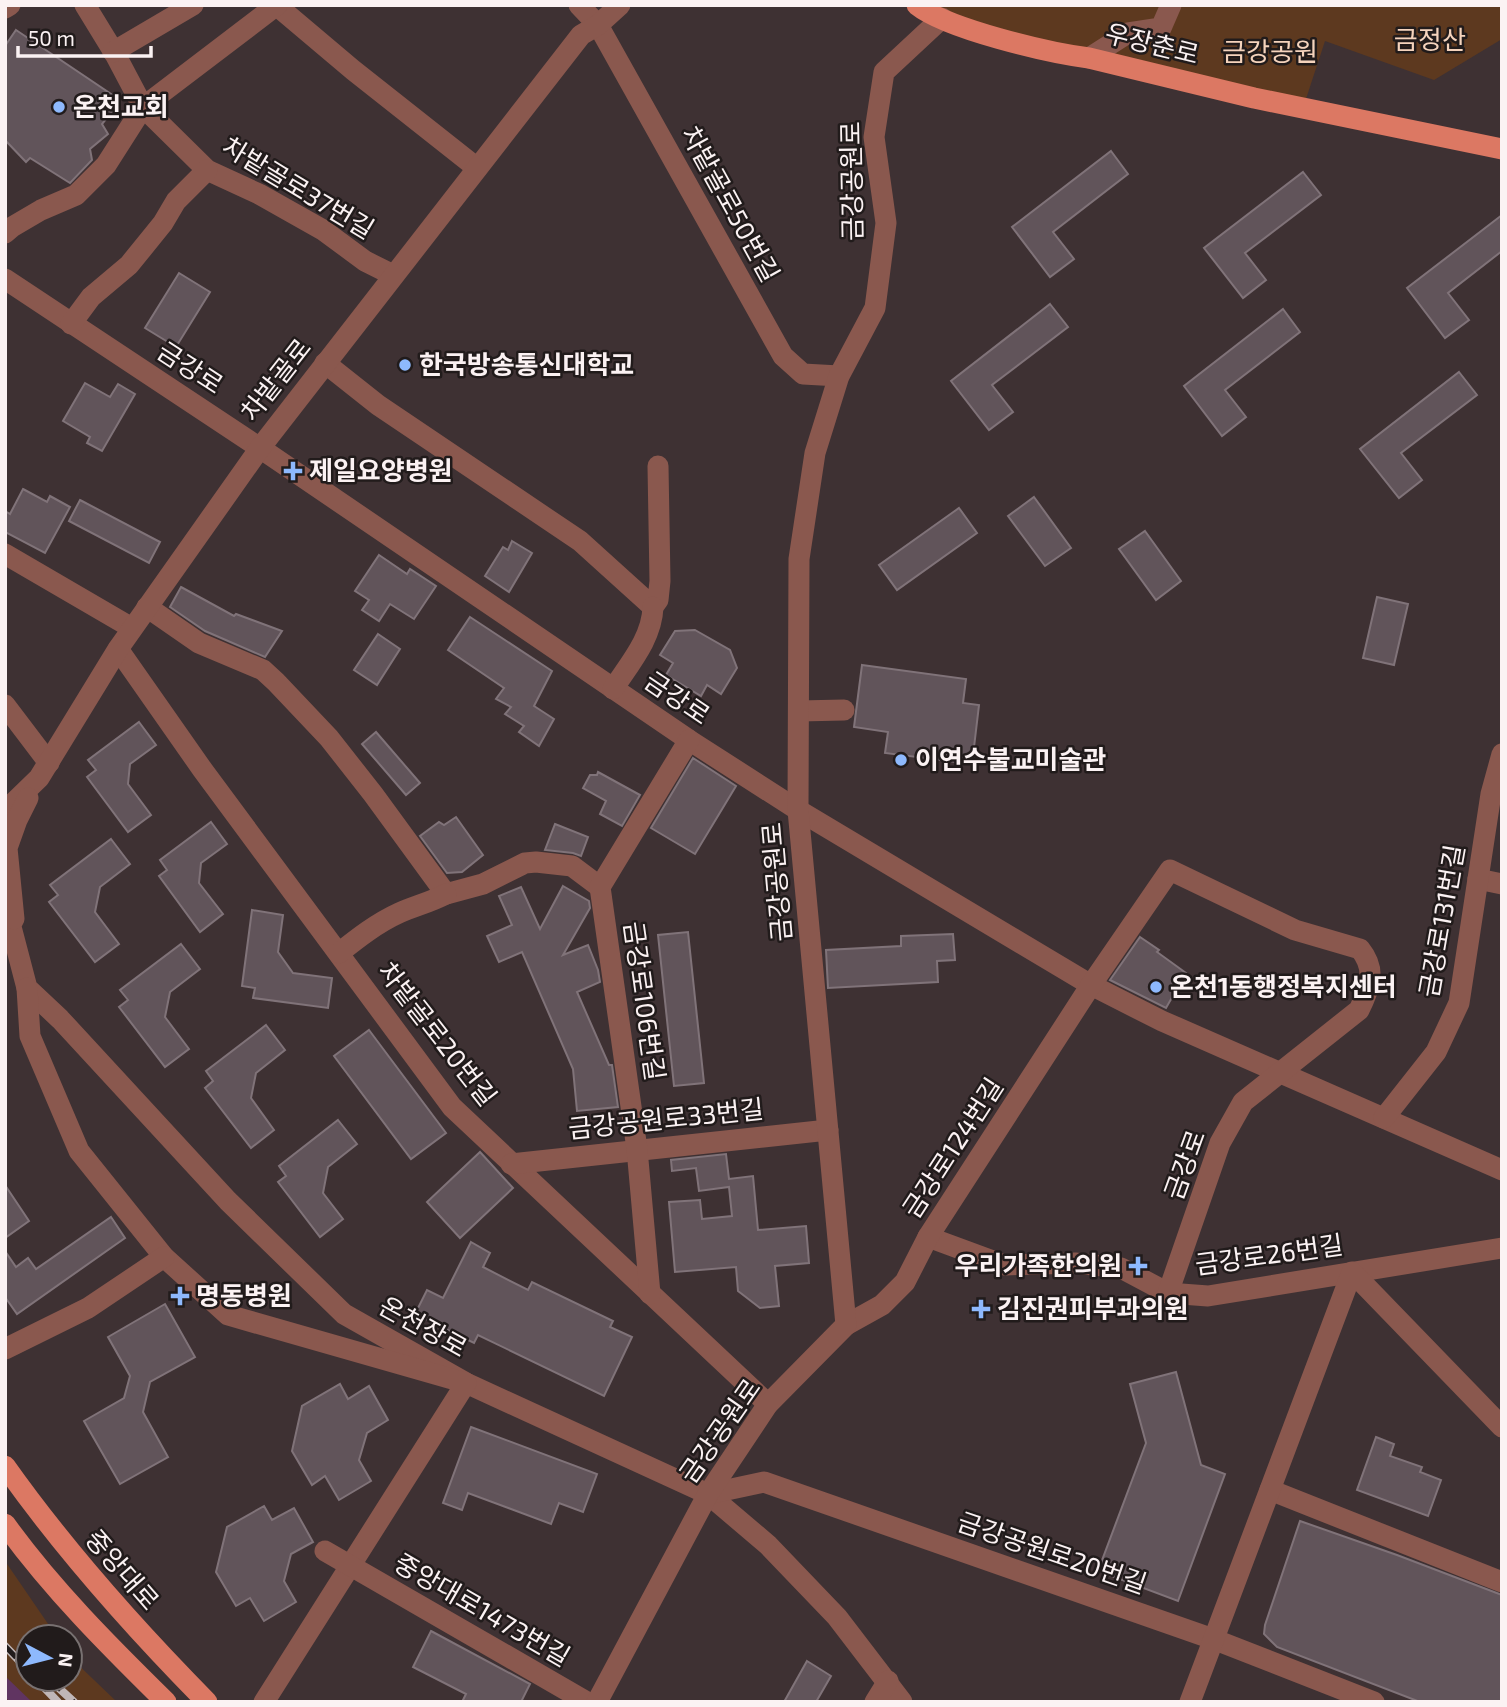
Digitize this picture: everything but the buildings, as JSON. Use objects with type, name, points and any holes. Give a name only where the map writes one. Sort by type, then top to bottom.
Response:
[{"type":"main road","name":"우장춘로","points":[[917,5],[962,27],[1063,54],[1254,98],[1502,149]]},
{"type":"main road","name":"중앙대로","points":[[5,1466],[45,1522],[134,1628],[207,1702]]},
{"type":"main road","points":[[5,1524],[23,1550],[111,1648],[166,1702]]},
{"type":"street","name":"차밭골로37번길","points":[[85,5],[143,107],[206,170],[259,194],[323,230],[365,261],[393,275]]},
{"type":"street","points":[[113,52],[193,5]]},
{"type":"street","points":[[5,233],[12,226],[41,210],[76,195],[106,165],[143,107],[277,5],[352,69],[477,168]]},
{"type":"street","name":"차밭골로50번길","points":[[579,5],[598,26],[783,356],[803,374],[839,376]]},
{"type":"street","name":"차밭골로","points":[[5,811],[44,771],[146,607],[260,447],[581,35],[598,26],[620,5]]},
{"type":"street","points":[[1089,58],[1128,33],[1161,28],[1171,5]]},
{"type":"street","name":"금강공원로","points":[[597,1702],[708,1494],[768,1404],[846,1325],[798,810],[799,559],[815,453],[839,376],[875,308],[886,223],[874,137],[884,72],[942,18]]},
{"type":"street","points":[[71,324],[91,297],[129,265],[163,223],[176,201],[206,170]]},
{"type":"street","name":"금강로","points":[[5,279],[260,447],[689,740],[798,810],[1091,985],[1163,1021],[1502,1170]]},
{"type":"street","points":[[325,363],[378,405],[580,541],[653,607]]},
{"type":"street","points":[[613,689],[643,642],[652,622],[653,607],[658,600],[658,466]]},
{"type":"street","points":[[5,554],[132,628]]},
{"type":"street","points":[[146,607],[199,643],[263,670],[276,682],[329,738],[446,894]]},
{"type":"street","name":"차밭골로20번길","points":[[118,649],[202,769],[452,1107],[768,1404]]},
{"type":"street","points":[[5,705],[44,771]]},
{"type":"street","points":[[799,711],[844,709]]},
{"type":"street","points":[[339,953],[373,927],[402,911],[427,904],[446,894],[483,884],[525,863],[572,866],[600,887],[689,740]]},
{"type":"street","name":"금강로131번길","points":[[1384,1118],[1436,1052],[1459,1003],[1492,794],[1502,754]]},
{"type":"street","points":[[5,789],[44,771]]},
{"type":"street","points":[[10,932],[7,848],[17,820],[44,771]]},
{"type":"street","name":"금강로124번길","points":[[846,1325],[882,1305],[905,1282],[928,1237],[1091,985],[1170,870],[1295,930],[1360,949],[1366,956],[1372,972],[1359,1010],[1279,1072]]},
{"type":"street","points":[[1478,879],[1502,884]]},
{"type":"street","name":"금강로106번길","points":[[600,887],[637,1149],[650,1294]]},
{"type":"street","points":[[5,904],[10,932],[27,988],[30,1036],[79,1151],[164,1256],[228,1315],[466,1383]]},
{"type":"street","name":"온천장로","points":[[27,988],[60,1018],[229,1201],[344,1314],[466,1383],[708,1494],[776,1554],[837,1617],[902,1702]]},
{"type":"street","name":"금강로","points":[[1168,1293],[1220,1143],[1243,1102],[1279,1072]]},
{"type":"street","name":"금강공원로33번길","points":[[510,1164],[828,1130]]},
{"type":"street","name":"금강로26번길","points":[[928,1237],[1004,1265],[1075,1263],[1121,1268],[1168,1293],[1208,1296],[1502,1248]]},
{"type":"street","points":[[5,1349],[88,1308],[164,1256]]},
{"type":"street","points":[[1191,1702],[1352,1272],[1502,1427]]},
{"type":"street","name":"중앙대로1473번길","points":[[264,1702],[466,1383]]},
{"type":"street","name":"금강공원로20번길","points":[[708,1494],[764,1482],[1213,1639],[1374,1702]]},
{"type":"street","points":[[1270,1490],[1502,1582]]},
{"type":"street","points":[[325,1551],[349,1566]]},
{"type":"street","name":"중앙대로1473번길","points":[[349,1566],[587,1702]]},
{"type":"street","points":[[875,1702],[888,1681]]},
{"type":"green space","name":"금강공원","points":[[925,5],[1502,5],[1502,39],[1434,80],[1325,41],[1303,108],[942,18]]},
{"type":"green space","points":[[5,1561],[47,1623],[14,1623],[14,1693],[84,1693],[84,1670],[117,1702],[5,1702]]},
{"type":"shaded area","points":[[5,1676],[14,1685],[14,1693],[23,1693],[32,1702],[10,1702],[5,1697]]},
{"type":"railway","points":[[5,1646],[14,1655]]},
{"type":"railway","points":[[49,1693],[58,1702]]},
{"type":"railway","points":[[64,1693],[74,1702]]},
{"type":"place","name":"온천교회","points":[[59,107]]},
{"type":"place","name":"한국방송통신대학교","points":[[405,365]]},
{"type":"place","name":"제일요양병원","points":[[293,471]]},
{"type":"place","name":"이연수불교미술관","points":[[901,760]]},
{"type":"place","name":"온천1동행정복지센터","points":[[1156,987]]},
{"type":"place","name":"우리가족한의원","points":[[1138,1266]]},
{"type":"place","name":"명동병원","points":[[180,1296]]},
{"type":"place","name":"김진권피부과의원","points":[[981,1309]]},
{"type":"park label","name":"금정산","points":[[1430,40]]}]
